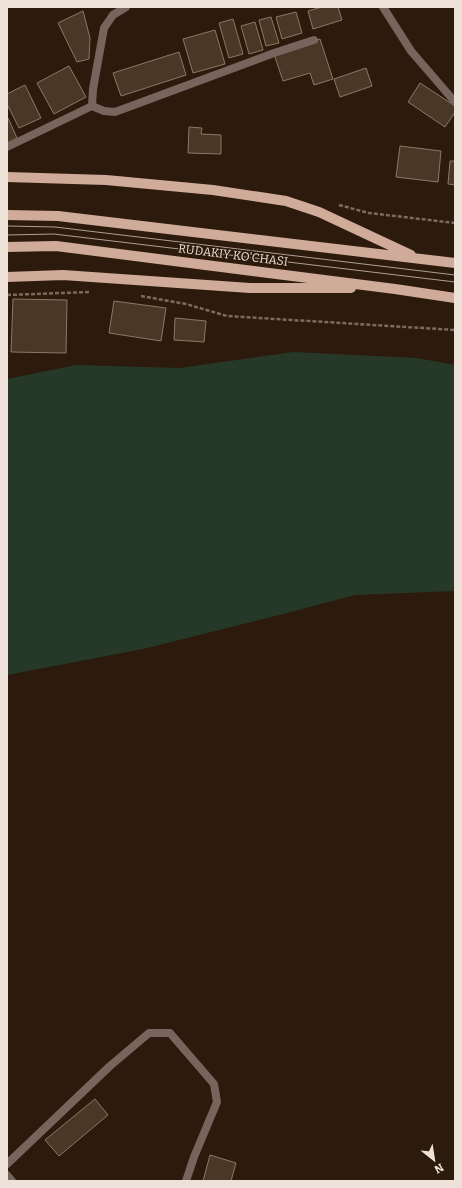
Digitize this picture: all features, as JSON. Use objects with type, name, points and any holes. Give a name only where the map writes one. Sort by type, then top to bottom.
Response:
[{"type":"main road","points":[[7,178],[106,180],[213,190],[286,200],[319,212],[420,259]]},
{"type":"main road","name":"RUDAKIY KO'CHASI","points":[[7,215],[58,216],[455,263]]},
{"type":"main road","name":"RUDAKIY KO'CHASI","points":[[7,247],[56,246],[455,298]]},
{"type":"main road","points":[[7,277],[63,275],[250,288],[395,289]]},
{"type":"street","points":[[92,106],[94,83],[104,28],[113,15],[126,7]]},
{"type":"street","points":[[383,7],[411,51],[455,102]]},
{"type":"street","points":[[7,147],[92,106],[104,111],[115,112],[274,53],[314,40]]},
{"type":"street","points":[[7,1164],[110,1066],[149,1033],[170,1033],[214,1084],[217,1102],[194,1157],[186,1181]]},
{"type":"street","points":[[7,1175],[12,1181]]},
{"type":"path","points":[[7,295],[94,292]]},
{"type":"path","points":[[141,296],[186,304],[227,316],[455,330]]},
{"type":"green space","points":[[293,352],[417,358],[455,365],[455,591],[355,595],[143,649],[7,675],[7,379],[76,365],[180,368]]},
{"type":"building","points":[[322,7],[338,7],[342,20],[313,29],[308,11]]},
{"type":"building","points":[[83,11],[90,38],[89,59],[77,62],[58,23]]},
{"type":"building","points":[[296,12],[302,33],[282,39],[276,17]]},
{"type":"building","points":[[271,17],[279,43],[266,46],[259,20]]},
{"type":"building","points":[[233,19],[243,54],[229,58],[219,23]]},
{"type":"building","points":[[255,22],[263,50],[249,54],[241,26]]},
{"type":"building","points":[[215,30],[225,64],[193,73],[183,39]]},
{"type":"building","points":[[320,39],[333,79],[314,85],[310,73],[283,81],[274,54]]},
{"type":"building","points":[[179,52],[186,75],[121,96],[113,73]]},
{"type":"building","points":[[69,66],[86,97],[54,114],[37,83]]},
{"type":"building","points":[[366,68],[372,86],[340,97],[334,79]]},
{"type":"building","points":[[420,83],[455,106],[455,112],[445,127],[408,102]]},
{"type":"building","points":[[25,85],[41,118],[19,128],[7,104],[7,94]]},
{"type":"building","points":[[7,118],[17,138],[7,143]]},
{"type":"building","points":[[189,127],[202,128],[201,134],[221,135],[221,154],[188,153]]},
{"type":"building","points":[[400,146],[441,151],[438,182],[396,177]]},
{"type":"building","points":[[450,161],[455,161],[455,185],[448,184]]},
{"type":"building","points":[[13,299],[67,300],[66,353],[11,352]]},
{"type":"building","points":[[114,301],[166,308],[161,341],[109,333]]},
{"type":"building","points":[[175,318],[206,321],[204,342],[174,340]]},
{"type":"building","points":[[95,1099],[108,1115],[59,1156],[45,1140]]},
{"type":"building","points":[[210,1155],[236,1163],[231,1181],[203,1181]]},
{"type":"tram line","points":[[7,226],[55,227],[455,275]]},
{"type":"tram line","points":[[7,235],[54,234],[455,282]]}]
